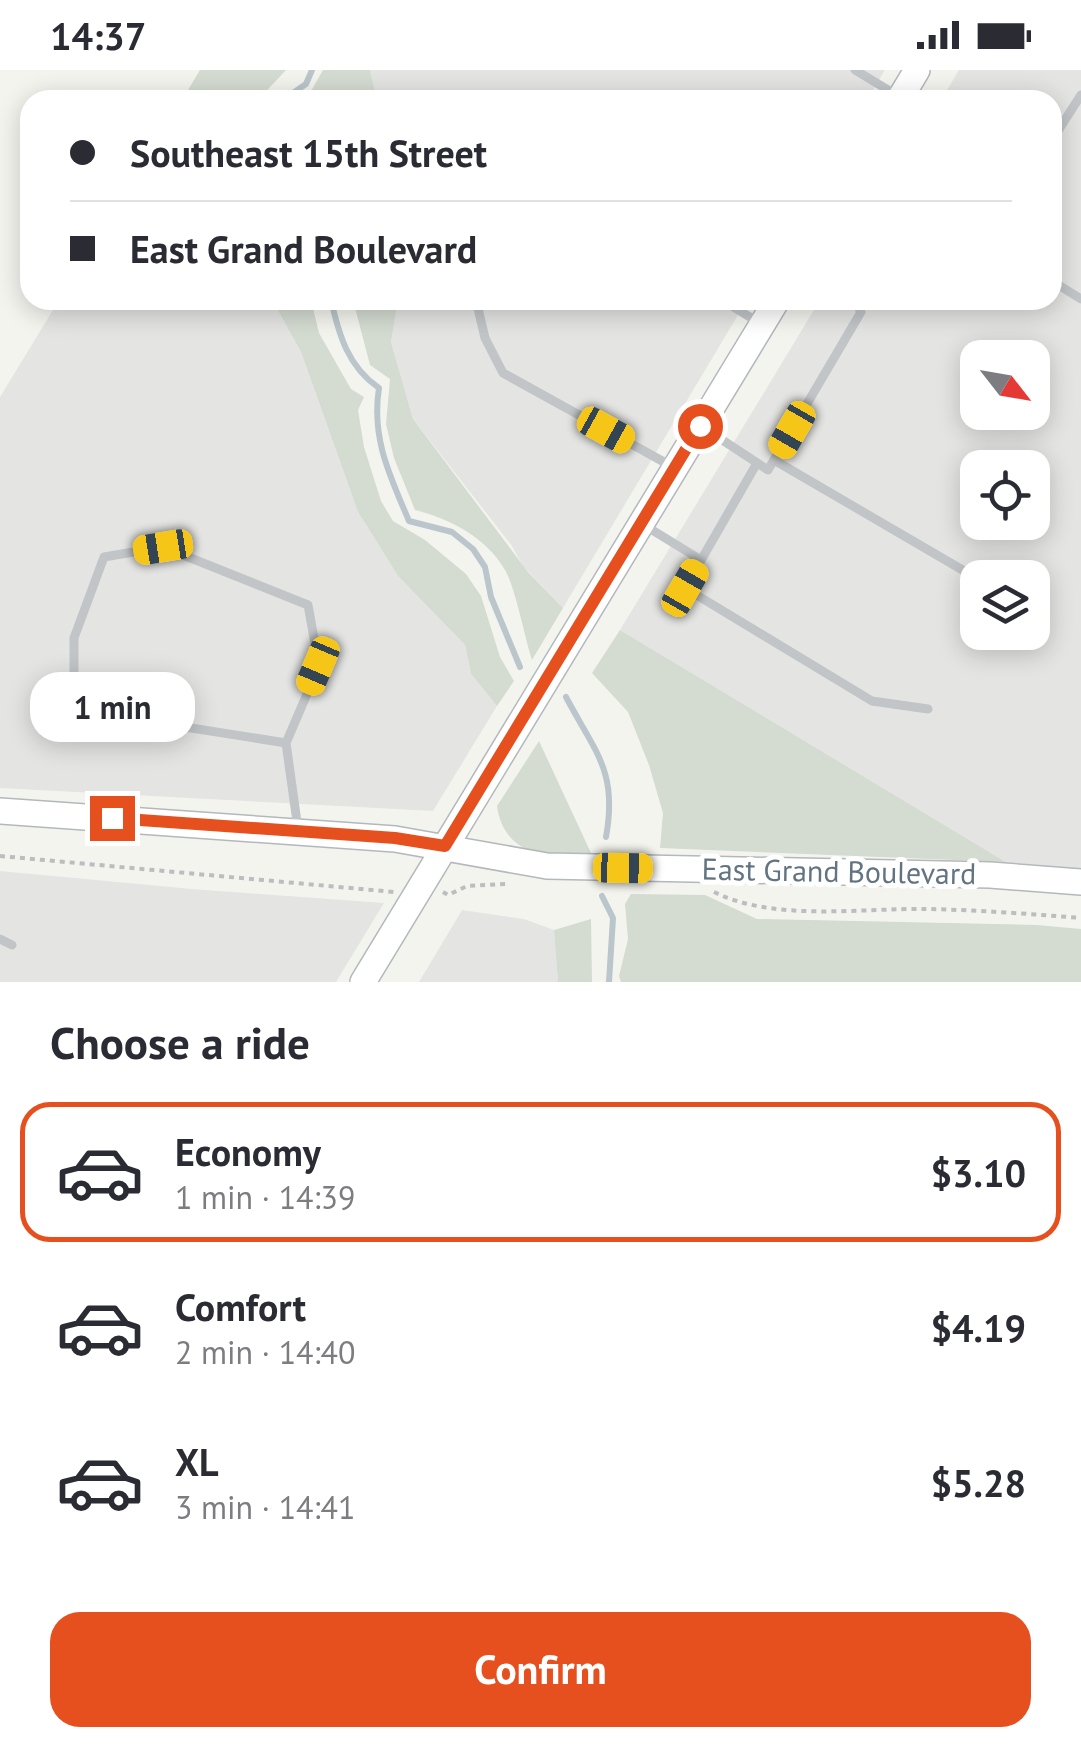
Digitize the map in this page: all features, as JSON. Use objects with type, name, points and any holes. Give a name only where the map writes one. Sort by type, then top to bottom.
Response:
[{"type":"street","points":[[364,982],[771,310]]},
{"type":"street","name":"East Grand Boulevard","points":[[0,810],[395,838],[547,866],[990,875],[1081,882]]},
{"type":"lane","points":[[854,70],[886,90]]},
{"type":"lane","points":[[1062,124],[1081,95]]},
{"type":"lane","points":[[478,310],[485,338],[503,373],[675,468]]},
{"type":"lane","points":[[739,310],[762,324]]},
{"type":"lane","points":[[700,426],[768,470],[859,310]]},
{"type":"lane","points":[[774,460],[960,568]]},
{"type":"lane","points":[[757,463],[685,588],[872,701],[928,709]]},
{"type":"lane","points":[[641,524],[701,560]]},
{"type":"lane","points":[[286,742],[78,710],[74,638],[104,556],[163,547],[308,605],[318,666],[286,742],[298,832]]},
{"type":"lane","points":[[0,938],[12,944]]},
{"type":"path","points":[[0,856],[386,891],[441,891],[448,895],[467,886],[516,884]]},
{"type":"path","points":[[705,888],[738,904],[766,909],[927,910],[1081,918]]},
{"type":"shaded area","points":[[200,70],[286,70],[267,90],[188,90]]},
{"type":"shaded area","points":[[323,70],[370,70],[375,90],[312,90]]},
{"type":"shaded area","points":[[370,70],[885,70],[873,90],[375,90]]},
{"type":"shaded area","points":[[959,70],[1081,70],[1081,869],[1006,862],[620,630],[814,310],[1062,310],[1062,90],[947,90]]},
{"type":"shaded area","points":[[53,310],[278,310],[301,352],[358,512],[398,576],[465,645],[471,674],[497,706],[433,811],[0,788],[0,397]]},
{"type":"shaded area","points":[[278,310],[313,310],[319,333],[351,389],[364,397],[358,410],[364,447],[381,501],[393,521],[425,540],[466,574],[481,596],[500,657],[514,681],[497,706],[471,674],[465,645],[398,576],[358,512],[301,352]]},
{"type":"shaded area","points":[[356,310],[396,310],[391,342],[413,419],[528,572],[563,608],[532,660],[512,588],[497,558],[466,531],[415,510],[394,458],[386,424],[390,379],[370,365]]},
{"type":"shaded area","points":[[396,310],[741,310],[563,608],[523,566],[512,546],[413,419],[391,342]]},
{"type":"shaded area","points":[[620,630],[1006,862],[660,848],[663,813],[649,765],[628,712],[592,673]]},
{"type":"shaded area","points":[[539,741],[591,853],[560,856],[531,851],[519,845],[501,823],[497,806]]},
{"type":"shaded area","points":[[0,871],[384,903],[336,982],[0,982]]},
{"type":"shaded area","points":[[631,894],[705,895],[757,919],[1081,929],[1081,982],[621,982],[628,939],[625,904]]},
{"type":"shaded area","points":[[462,910],[524,919],[554,930],[558,982],[419,982]]},
{"type":"shaded area","points":[[591,919],[592,982],[558,982],[554,930]]},
{"type":"waterway","points":[[297,90],[306,84],[312,70]]},
{"type":"waterway","points":[[334,310],[352,360],[379,388],[380,440],[409,521],[452,532],[473,549],[485,567],[491,597],[520,667]]},
{"type":"waterway","points":[[566,697],[595,748],[606,778],[606,837]]},
{"type":"waterway","points":[[602,896],[613,918],[609,982]]},
{"type":"route","points":[[112,818],[395,838],[445,846],[700,426]]}]
